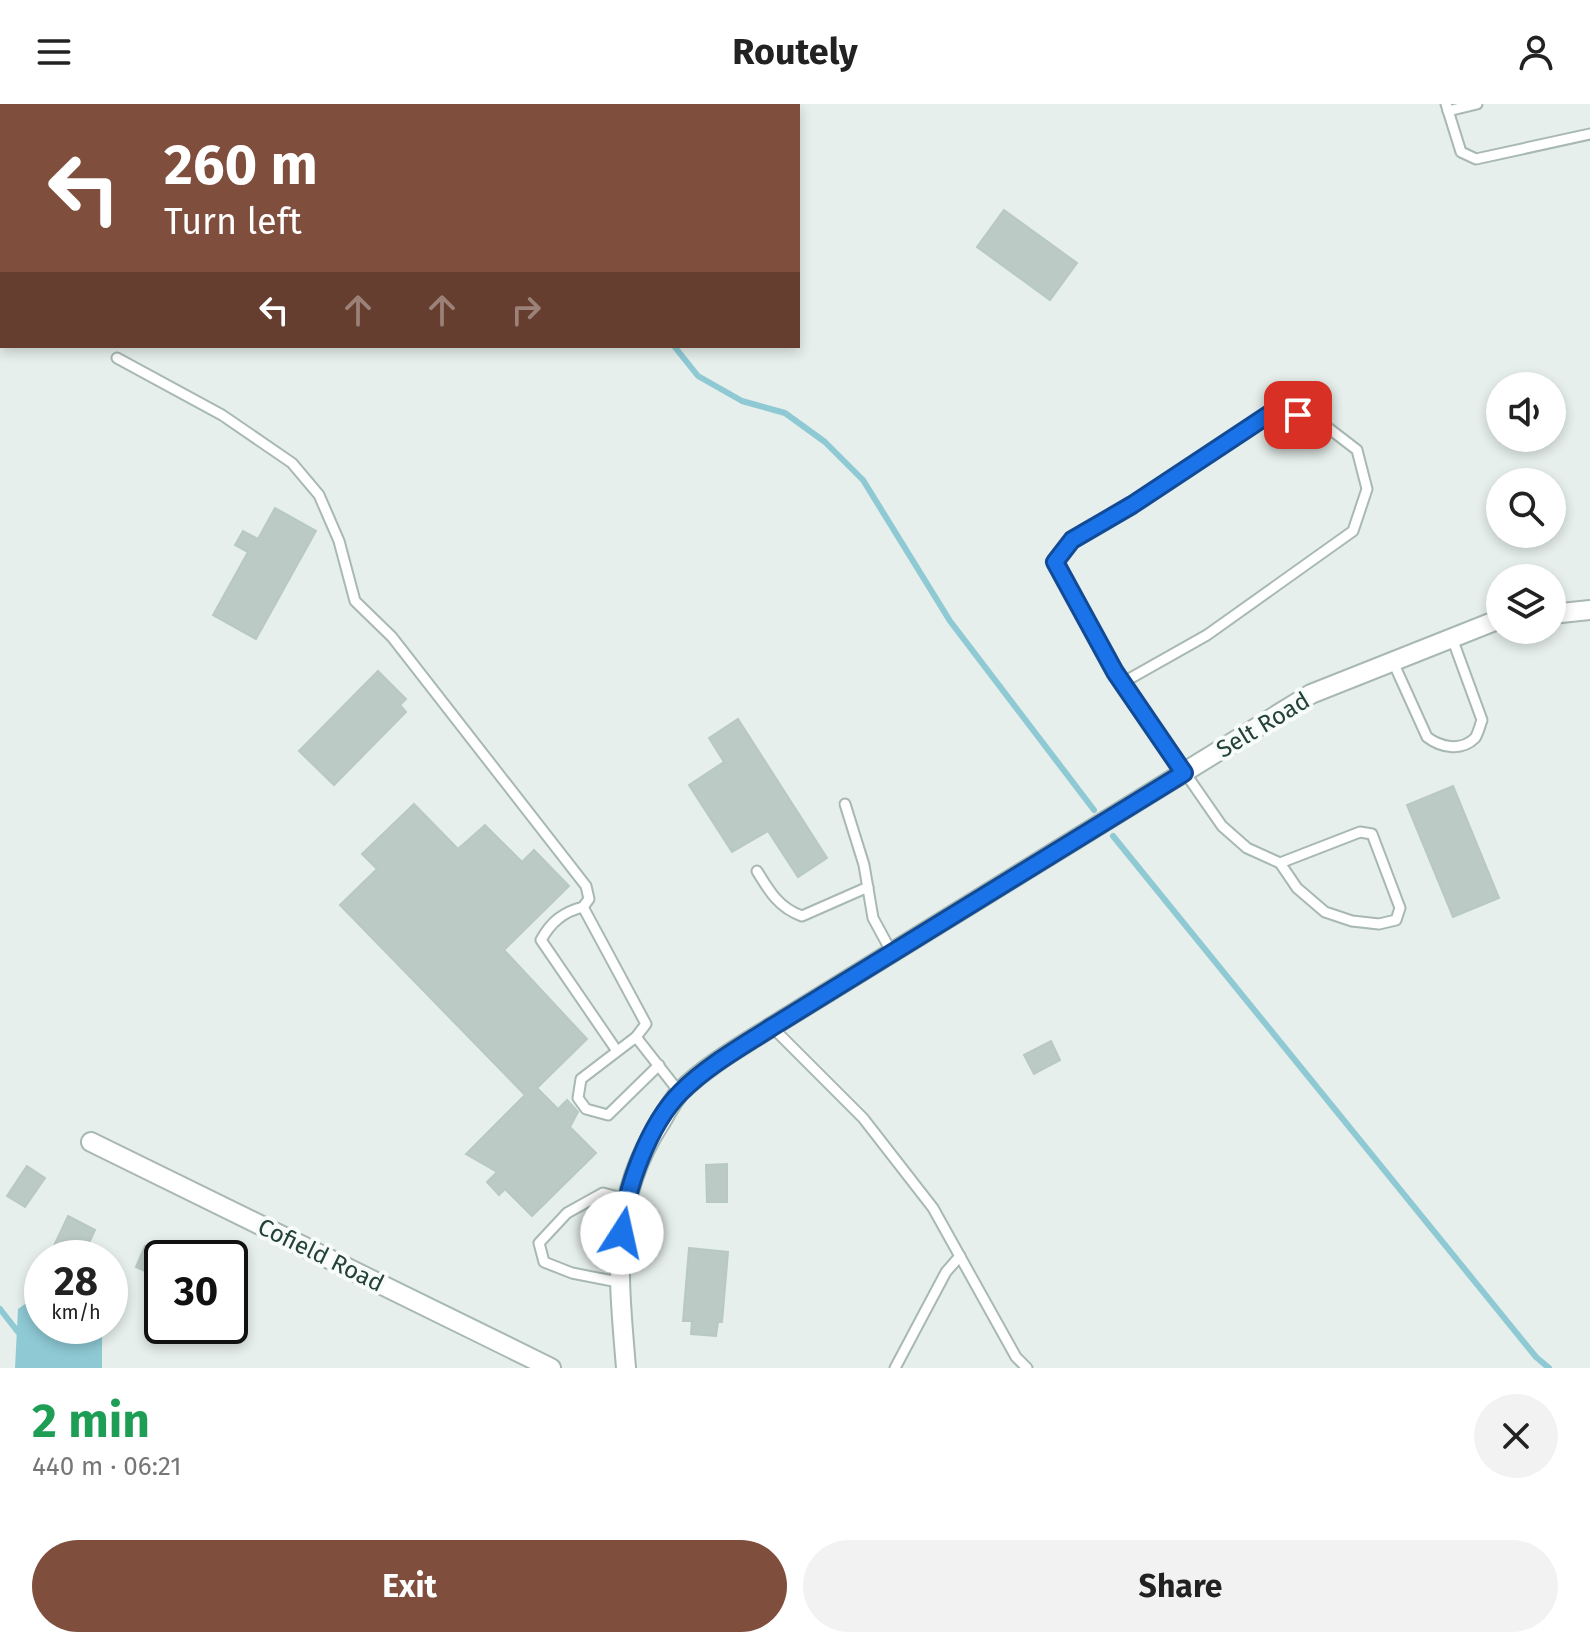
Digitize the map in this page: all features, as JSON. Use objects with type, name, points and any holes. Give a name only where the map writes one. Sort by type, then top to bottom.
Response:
[{"type":"street","points":[[1566,613],[1590,610]]},
{"type":"street","name":"Selt Road","points":[[626,1368],[618,1282],[626,1199],[648,1141],[680,1093],[723,1059],[772,1027],[1311,694],[1486,625]]},
{"type":"street","name":"Cofield Road","points":[[91,1142],[551,1368]]},
{"type":"lane","points":[[1477,104],[1447,108],[1461,152],[1476,159],[1590,134]]},
{"type":"lane","points":[[117,358],[222,415],[292,463],[319,495],[339,541],[355,601],[392,637],[586,886],[589,899],[583,907],[570,910],[550,924],[541,940],[617,1051]]},
{"type":"lane","points":[[1122,683],[1207,635],[1353,531],[1367,489],[1357,450],[1318,420],[1277,409],[1132,505],[1072,540],[1055,562],[1122,683],[1222,826],[1247,848],[1280,863],[1297,888],[1325,912],[1352,921],[1379,924],[1396,920],[1400,908],[1372,834],[1360,832],[1280,863]]},
{"type":"lane","points":[[1393,662],[1427,737],[1438,746],[1458,747],[1475,738],[1482,720],[1452,638]]},
{"type":"lane","points":[[845,804],[868,887],[873,918],[892,953]]},
{"type":"lane","points":[[757,871],[787,911],[802,916],[868,887]]},
{"type":"lane","points":[[583,907],[644,1015],[646,1024],[636,1037],[581,1079],[578,1098],[594,1114],[608,1115],[659,1065]]},
{"type":"lane","points":[[772,1027],[863,1118],[933,1208],[1016,1357],[1027,1368]]},
{"type":"lane","points":[[636,1037],[680,1093]]},
{"type":"lane","points":[[618,1282],[572,1273],[544,1262],[539,1243],[567,1213],[603,1193],[626,1199]]},
{"type":"lane","points":[[895,1368],[946,1272],[960,1256]]},
{"type":"water","points":[[24,1305],[24,1344],[102,1344],[102,1368],[15,1368],[18,1309]]},
{"type":"building","points":[[1004,210],[1077,263],[1050,300],[977,247]]},
{"type":"building","points":[[275,508],[316,531],[256,639],[213,615],[248,552],[235,545],[243,531],[258,539]]},
{"type":"building","points":[[378,671],[406,699],[400,705],[406,712],[334,785],[299,751]]},
{"type":"building","points":[[738,719],[827,858],[798,877],[768,831],[732,852],[689,785],[724,762],[709,738]]},
{"type":"building","points":[[1453,786],[1499,898],[1453,917],[1407,805]]},
{"type":"building","points":[[414,804],[458,849],[485,825],[522,862],[534,850],[569,886],[504,950],[587,1039],[537,1088],[558,1109],[567,1100],[578,1112],[570,1127],[596,1153],[532,1216],[505,1189],[499,1195],[487,1182],[497,1172],[466,1154],[525,1095],[340,905],[377,869],[362,854]]},
{"type":"building","points":[[1051,1041],[1060,1060],[1034,1074],[1024,1055]]},
{"type":"building","points":[[727,1164],[727,1202],[707,1202],[706,1165]]},
{"type":"building","points":[[27,1166],[45,1178],[25,1207],[7,1196]]},
{"type":"building","points":[[68,1216],[95,1230],[90,1240],[57,1240]]},
{"type":"building","points":[[144,1248],[144,1271],[136,1267]]},
{"type":"building","points":[[689,1248],[728,1252],[722,1322],[718,1322],[716,1336],[691,1334],[692,1321],[683,1321]]},
{"type":"waterway","points":[[676,348],[698,376],[742,401],[785,413],[825,442],[863,480],[950,621],[1094,810]]},
{"type":"waterway","points":[[1113,836],[1536,1357],[1549,1368]]},
{"type":"waterway","points":[[0,1309],[18,1332]]},
{"type":"route","points":[[622,1233],[623,1208],[648,1141],[680,1093],[723,1059],[772,1027],[1184,773],[1115,672],[1055,562],[1072,540],[1132,505],[1277,409],[1298,415]]}]
